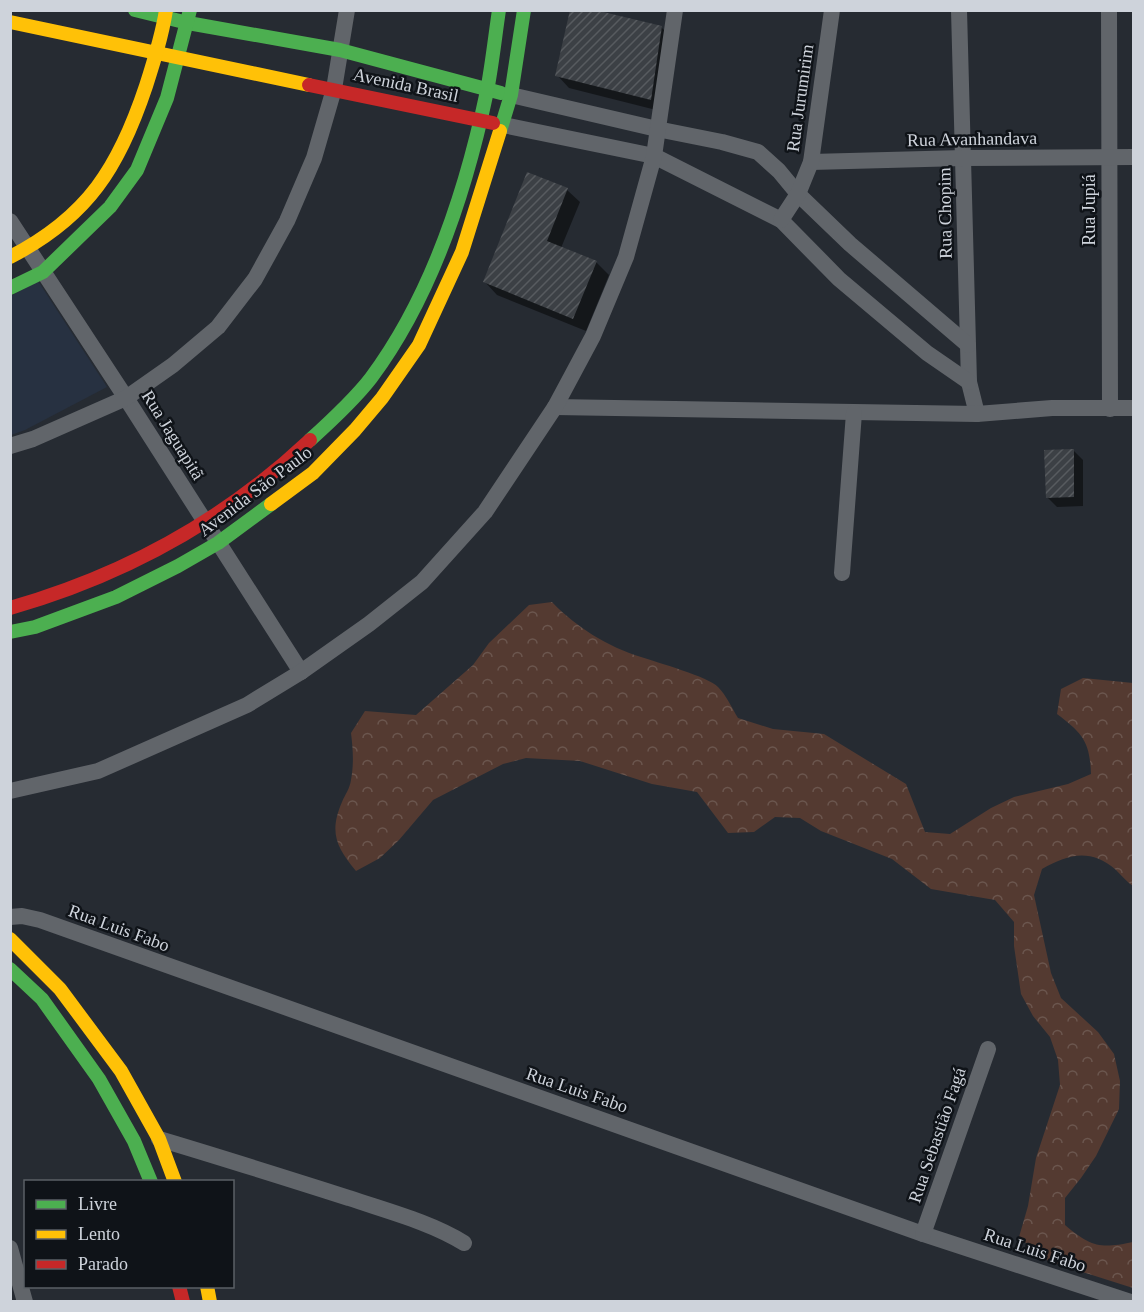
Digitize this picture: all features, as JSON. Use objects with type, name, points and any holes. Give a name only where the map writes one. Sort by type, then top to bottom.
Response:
[{"type":"street","name":"Avenida Brasil","points":[[135,10],[189,17],[340,50],[487,91],[722,142],[758,152],[850,244],[968,345]]},
{"type":"street","points":[[10,446],[33,439],[126,398],[173,365],[218,327],[255,279],[287,220],[314,158],[334,89],[347,10]]},
{"type":"street","name":"Avenida São Paulo","points":[[10,608],[115,573],[205,521],[262,482],[321,432],[371,377],[412,309],[454,213],[487,91],[500,10]]},
{"type":"street","name":"Avenida São Paulo","points":[[10,632],[35,627],[116,597],[219,543],[313,473],[369,414],[419,345],[462,252],[511,95],[524,10]]},
{"type":"street","points":[[10,791],[98,771],[247,705],[301,672],[369,624],[422,582],[485,512],[555,407],[593,336],[626,257],[654,156],[675,10]]},
{"type":"street","name":"Rua Jurumirim","points":[[781,220],[798,194],[811,162],[832,10]]},
{"type":"street","name":"Rua Chopim","points":[[959,10],[969,382],[977,414]]},
{"type":"street","name":"Rua Jupiá","points":[[1109,10],[1110,408]]},
{"type":"street","points":[[10,257],[29,248],[63,223],[94,192],[119,154],[156,52],[166,14]]},
{"type":"street","points":[[10,288],[43,272],[110,207],[137,170],[154,134],[179,58],[189,17]]},
{"type":"street","name":"Avenida Brasil","points":[[10,22],[654,156],[781,220],[848,286],[927,353],[969,382]]},
{"type":"street","points":[[133,120],[154,134]]},
{"type":"street","name":"Rua Avanhandava","points":[[811,162],[1134,157]]},
{"type":"street","name":"Rua Jaguapitã","points":[[10,221],[301,672]]},
{"type":"street","points":[[442,244],[462,252]]},
{"type":"street","points":[[555,407],[977,414],[1052,408],[1134,408]]},
{"type":"street","points":[[842,573],[854,413]]},
{"type":"street","name":"Rua Luis Fabo","points":[[10,917],[22,916],[40,920],[923,1234],[1131,1302]]},
{"type":"street","points":[[10,939],[60,988],[121,1071],[159,1139],[174,1180]]},
{"type":"street","points":[[10,969],[42,999],[99,1079],[134,1141],[150,1180]]},
{"type":"street","name":"Rua Sebastião Fagá","points":[[923,1234],[988,1049]]},
{"type":"street","points":[[159,1139],[372,1206],[446,1232],[464,1243]]},
{"type":"street","points":[[15,1252],[26,1302]]},
{"type":"shaded area","points":[[38,281],[107,387],[11,435],[11,296]]},
{"type":"green space","points":[[552,602],[571,620],[605,642],[713,683],[724,694],[738,718],[773,729],[824,734],[906,784],[925,832],[950,834],[991,808],[1014,797],[1068,784],[1091,774],[1089,753],[1083,739],[1057,714],[1061,689],[1083,678],[1133,683],[1133,886],[1116,870],[1097,858],[1079,856],[1061,860],[1042,869],[1034,895],[1051,973],[1061,998],[1098,1032],[1114,1054],[1120,1081],[1119,1109],[1096,1156],[1065,1198],[1065,1225],[1082,1238],[1096,1244],[1112,1245],[1133,1242],[1133,1288],[1048,1261],[1019,1237],[1028,1206],[1036,1158],[1060,1085],[1058,1060],[1050,1037],[1033,1016],[1021,994],[1014,946],[1014,922],[995,900],[931,889],[892,859],[821,831],[800,818],[775,817],[754,832],[728,833],[697,792],[652,784],[580,761],[526,758],[503,764],[433,800],[399,840],[380,858],[356,871],[339,847],[335,831],[338,813],[349,789],[353,768],[351,733],[365,711],[416,715],[473,665],[489,643],[529,605]]},
{"type":"building","points":[[570,10],[595,10],[662,26],[651,100],[555,76]]},
{"type":"building","points":[[527,172],[568,188],[547,241],[597,261],[573,319],[483,282]]},
{"type":"building","points":[[1074,449],[1074,497],[1046,498],[1044,450]]},
{"type":"traffic: fast","points":[[135,10],[188,23],[340,50],[501,93]]},
{"type":"traffic: fast","points":[[10,288],[43,272],[110,207],[137,170],[167,98],[190,10]]},
{"type":"traffic: fast","points":[[310,440],[350,403],[371,378],[393,346],[429,278],[469,166],[487,91],[499,10]]},
{"type":"traffic: fast","points":[[500,131],[511,95],[524,10]]},
{"type":"traffic: fast","points":[[10,632],[35,627],[116,597],[218,543],[271,504]]},
{"type":"traffic: fast","points":[[10,969],[42,999],[99,1079],[134,1141],[150,1180]]},
{"type":"traffic: slow","points":[[10,257],[60,225],[80,207],[112,165],[136,115],[160,39],[166,10]]},
{"type":"traffic: slow","points":[[10,22],[309,85]]},
{"type":"traffic: slow","points":[[271,504],[313,473],[355,430],[382,398],[419,345],[462,252],[500,131]]},
{"type":"traffic: slow","points":[[10,939],[60,989],[121,1071],[159,1139],[174,1180]]},
{"type":"traffic: slow","points":[[207,1288],[210,1302]]},
{"type":"traffic: jam","points":[[309,85],[493,123]]},
{"type":"traffic: jam","points":[[10,608],[92,580],[170,542],[243,496],[310,440]]},
{"type":"traffic: jam","points":[[180,1288],[183,1302]]}]
